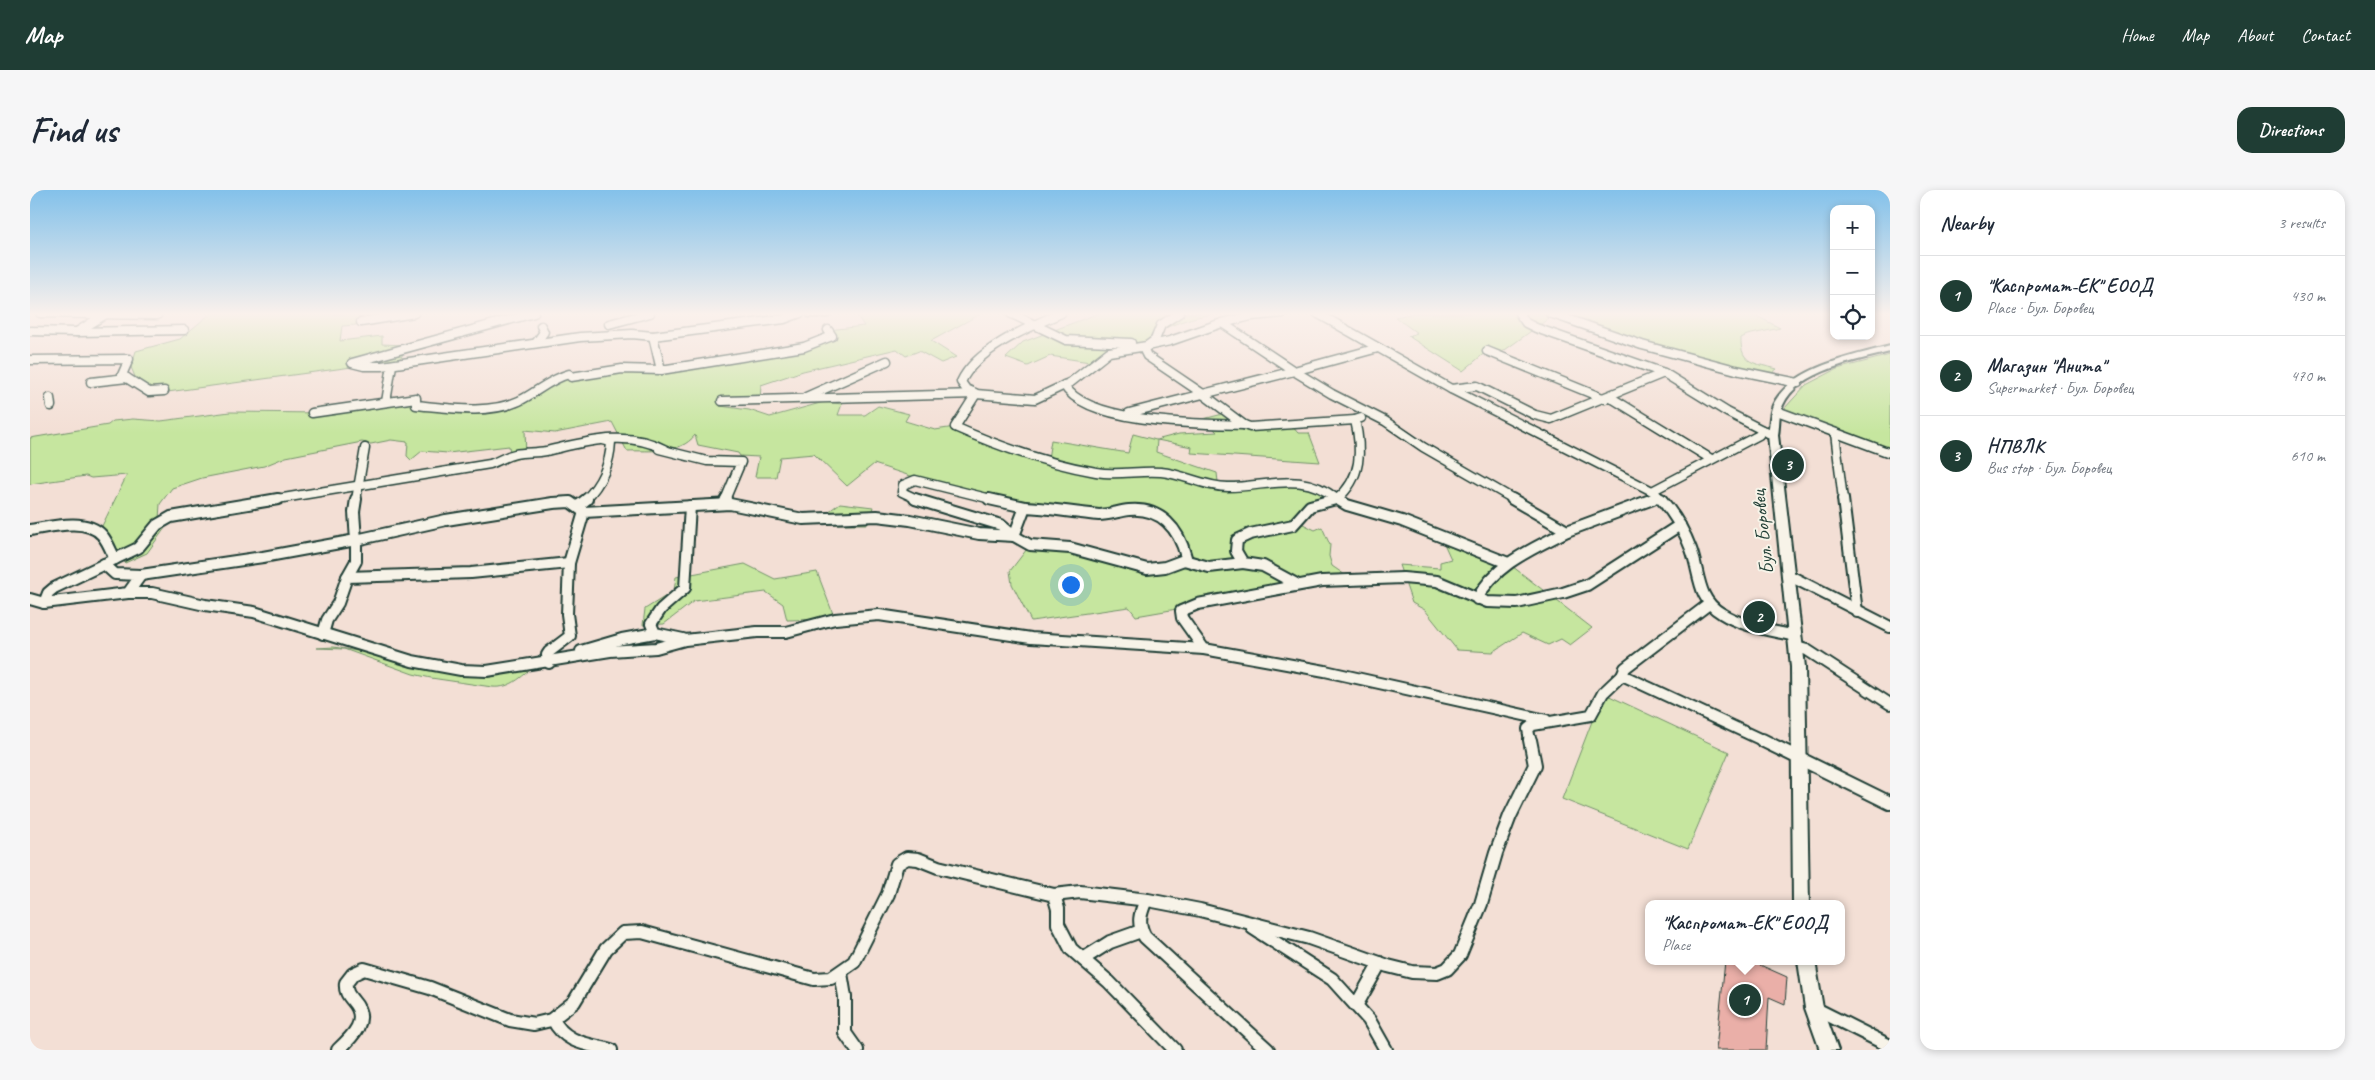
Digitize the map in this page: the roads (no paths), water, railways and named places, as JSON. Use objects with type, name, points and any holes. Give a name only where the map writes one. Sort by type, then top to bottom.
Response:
[{"type":"street","points":[[388,353],[352,363],[364,366],[392,365],[470,353]]},
{"type":"street","points":[[657,353],[661,370]]},
{"type":"street","points":[[312,413],[416,398],[416,405],[461,409],[484,408],[517,403],[558,376],[622,369],[661,370],[766,353]]},
{"type":"street","points":[[976,394],[966,389],[961,382],[965,373],[990,353]]},
{"type":"street","points":[[722,401],[976,394],[1035,399],[1064,385],[1107,353]]},
{"type":"street","points":[[1146,353],[1244,425]]},
{"type":"street","points":[[1267,353],[1326,391],[1369,413],[1567,531]]},
{"type":"street","points":[[1127,414],[1359,353]]},
{"type":"street","points":[[1387,353],[1451,389],[1656,494],[1674,513],[1680,525],[1693,556],[1703,593],[1709,604],[1730,617],[1796,642],[1890,704]]},
{"type":"street","points":[[1492,353],[1607,398],[1711,459]]},
{"type":"street","points":[[1607,353],[1664,373],[1768,432]]},
{"type":"street","points":[[1673,353],[1736,370],[1798,383]]},
{"type":"street","name":"Бул. Боровец","points":[[1801,900],[1796,642],[1768,432],[1778,404],[1798,383],[1842,362],[1875,353]]},
{"type":"street","points":[[30,360],[129,358],[122,375],[150,392],[164,392]]},
{"type":"street","points":[[803,399],[886,361]]},
{"type":"street","points":[[386,402],[392,365]]},
{"type":"street","points":[[1451,389],[1477,386],[1546,419],[1556,418],[1664,373]]},
{"type":"street","points":[[91,382],[127,378]]},
{"type":"street","points":[[1064,385],[1068,392],[1084,402],[1159,422],[1261,427],[1356,420],[1369,413]]},
{"type":"street","points":[[976,394],[955,427],[997,446],[1108,474],[1162,472],[1206,484],[1228,487],[1305,482],[1324,488],[1347,505],[1402,521],[1508,563]]},
{"type":"street","points":[[1777,411],[1890,453]]},
{"type":"street","points":[[1243,563],[1235,544],[1240,538],[1292,526],[1299,522],[1306,508],[1337,499],[1350,488],[1359,468],[1360,437],[1356,420]]},
{"type":"street","points":[[1477,599],[1487,581],[1508,563],[1567,531],[1656,494],[1711,459],[1768,432]]},
{"type":"street","points":[[1836,433],[1857,612]]},
{"type":"street","points":[[602,440],[609,441],[612,445],[666,450],[693,459],[728,463],[741,462],[724,504]]},
{"type":"street","points":[[44,603],[48,593],[54,588],[138,548],[157,525],[171,517],[490,464],[513,454],[538,452],[602,440],[653,442],[666,450]]},
{"type":"street","points":[[549,662],[547,655],[549,652],[570,636],[567,614],[569,563],[581,509],[595,488],[610,457],[612,445]]},
{"type":"street","points":[[324,634],[327,620],[338,603],[347,577],[356,560],[354,512],[365,448]]},
{"type":"street","points":[[1184,560],[1186,557],[1184,544],[1176,530],[1165,518],[1153,513],[1132,510],[1114,514],[1101,514],[1025,506],[965,494],[915,480],[903,485],[902,492],[911,498],[1001,526],[1030,545],[1070,548],[1148,569],[1165,567],[1184,560],[1210,566],[1243,563],[1263,566],[1298,585]]},
{"type":"street","points":[[104,564],[106,569],[116,575],[141,575],[263,557],[356,540],[446,520],[570,502],[581,509],[724,504],[752,507],[803,519],[877,516],[910,520],[979,534],[1014,536]]},
{"type":"street","points":[[655,633],[651,624],[654,618],[661,609],[682,592],[686,584],[690,506]]},
{"type":"street","points":[[1014,536],[1025,506]]},
{"type":"street","points":[[1204,648],[1180,614],[1184,608],[1322,581],[1419,578],[1437,581],[1477,599],[1494,603],[1517,602],[1563,593],[1587,585],[1680,525]]},
{"type":"street","points":[[30,530],[52,527],[97,530],[115,559]]},
{"type":"street","points":[[347,577],[471,573],[569,563]]},
{"type":"street","points":[[128,593],[141,575]]},
{"type":"street","points":[[1788,575],[1857,612],[1890,627]]},
{"type":"street","points":[[30,599],[44,603],[128,593],[152,593],[205,605],[254,612],[412,661],[461,670],[488,672],[610,651],[656,648],[685,640],[757,632],[786,632],[834,619],[879,615],[1031,638],[1204,648],[1325,671],[1549,721]]},
{"type":"street","points":[[338,1050],[360,1024],[362,1017],[360,1009],[346,991],[346,985],[352,975],[364,968],[430,988],[521,1024],[534,1024],[553,1018],[580,994],[606,949],[623,933],[642,932],[814,979],[831,978],[854,962],[888,894],[894,868],[902,860],[918,859],[938,867],[1054,895],[1080,892],[1146,900],[1200,910],[1248,924],[1309,938],[1412,972],[1437,973],[1446,969],[1460,955],[1481,904],[1496,853],[1510,816],[1535,765],[1528,730],[1537,723],[1574,720],[1591,715],[1603,693],[1622,675],[1625,668],[1709,604]]},
{"type":"street","points":[[562,660],[604,644],[655,633],[685,640]]},
{"type":"street","points":[[1622,675],[1799,757],[1890,802]]},
{"type":"street","points":[[1054,895],[1061,931],[1071,949],[1135,1008],[1175,1050]]},
{"type":"street","points":[[1146,900],[1137,918],[1141,931],[1268,1050]]},
{"type":"street","points":[[1248,924],[1332,979],[1357,1004],[1377,1032],[1386,1050]]},
{"type":"street","points":[[1083,959],[1111,941],[1126,934],[1141,931]]},
{"type":"street","points":[[1357,1004],[1380,963]]},
{"type":"street","points":[[1807,965],[1814,1008],[1829,1050]]},
{"type":"street","points":[[840,973],[846,998],[842,1020],[843,1034],[857,1050]]},
{"type":"street","points":[[1814,1008],[1890,1046]]},
{"type":"street","points":[[553,1018],[556,1029],[564,1037],[611,1050]]},
{"type":"place","name":"НПВЛК","points":[[1788,465]]},
{"type":"place","name":"Магазин \"Анита\"","points":[[1759,617]]},
{"type":"place","name":"\"Каспромат-ЕК\" ЕООД","points":[[1745,1000]]}]
